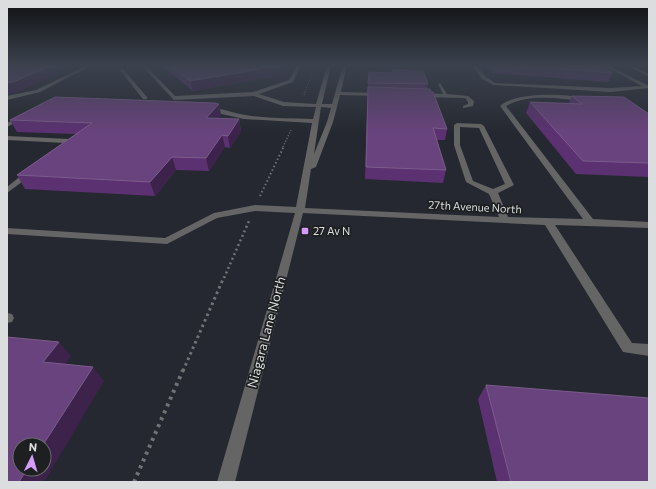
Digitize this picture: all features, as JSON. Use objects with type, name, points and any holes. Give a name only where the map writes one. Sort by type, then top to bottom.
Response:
[{"type":"street","points":[[7,98],[38,91],[44,88]]},
{"type":"street","points":[[136,88],[145,98]]},
{"type":"street","points":[[165,88],[174,98],[254,94],[271,88]]},
{"type":"street","name":"Niagara Lane North","points":[[226,482],[300,209],[306,182],[314,121],[323,88]]},
{"type":"street","name":"Niagara Lane North","points":[[306,182],[339,88]]},
{"type":"street","points":[[442,88],[446,95]]},
{"type":"street","points":[[568,88],[611,90],[638,88]]},
{"type":"street","points":[[338,93],[385,94]]},
{"type":"street","points":[[254,94],[283,104],[334,106]]},
{"type":"street","points":[[416,95],[466,97],[471,101],[471,105],[465,107]]},
{"type":"street","points":[[590,222],[503,106],[508,101],[536,97],[594,99]]},
{"type":"street","points":[[202,110],[226,112],[244,117],[314,121]]},
{"type":"street","points":[[7,126],[28,114]]},
{"type":"street","points":[[493,192],[510,185],[481,126],[457,125],[457,145],[470,182],[493,192],[505,220]]},
{"type":"street","points":[[7,138],[70,141],[66,148],[61,152]]},
{"type":"street","points":[[7,191],[37,168]]},
{"type":"street","name":"27th Avenue North","points":[[7,231],[167,241],[214,216],[255,208],[548,222],[590,222],[649,225]]},
{"type":"street","points":[[548,222],[628,348],[649,350]]},
{"type":"path","points":[[301,105],[307,88]]},
{"type":"path","points":[[134,482],[295,120]]},
{"type":"shaded area","points":[[7,88],[649,88],[649,482],[7,482]]},
{"type":"building","points":[[368,88],[430,89],[431,92],[433,92],[447,129],[433,128],[446,170],[366,167]]},
{"type":"building","points":[[572,96],[624,97],[649,114],[649,163],[583,161],[530,102],[582,104]]},
{"type":"building","points":[[55,97],[215,103],[219,104],[206,118],[239,119],[228,136],[222,135],[206,158],[172,157],[150,182],[17,175],[92,123],[10,120]]},
{"type":"building","points":[[7,337],[59,342],[43,362],[93,367],[48,437],[12,437],[12,477],[22,477],[19,482],[7,482]]},
{"type":"building","points":[[486,385],[649,398],[649,482],[511,482]]},
{"type":"place","name":"27 Av N","points":[[305,231]]}]
